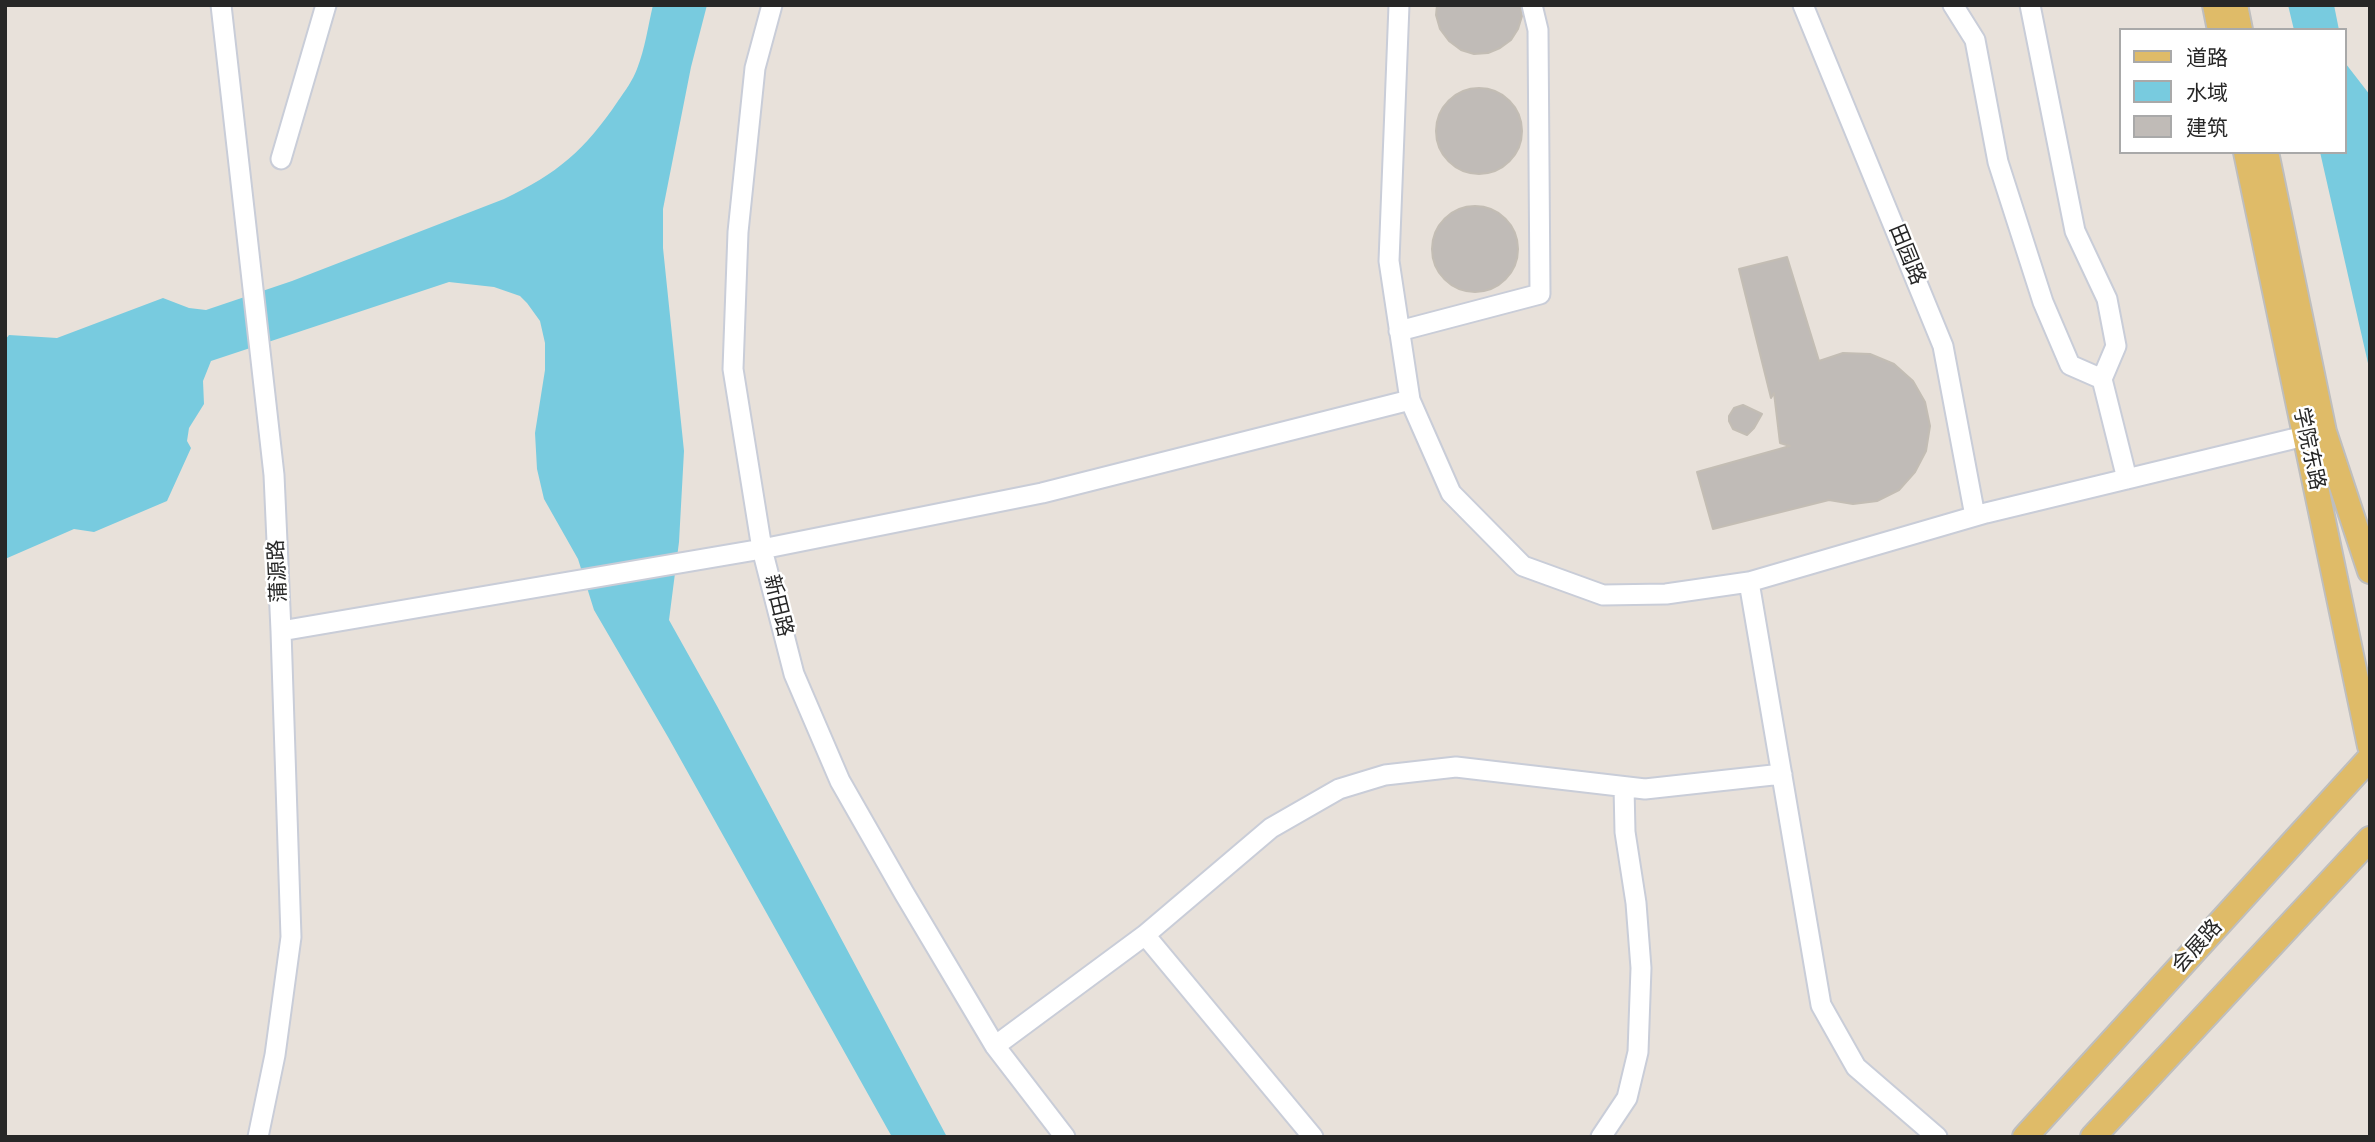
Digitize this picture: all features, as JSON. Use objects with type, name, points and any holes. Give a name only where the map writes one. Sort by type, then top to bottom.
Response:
[{"type":"main road","points":[[2215,5],[2220,28]]},
{"type":"main road","points":[[2235,5],[2240,28]]},
{"type":"main road","name":"学院东路","points":[[2246,154],[2315,434],[2370,570]]},
{"type":"main road","name":"学院东路","points":[[2266,154],[2370,746]]},
{"type":"main road","name":"会展路","points":[[2025,1137],[2370,758]]},
{"type":"main road","points":[[2093,1137],[2370,839]]},
{"type":"street","name":"蒲源路","points":[[221,5],[274,475],[281,631],[291,937],[275,1055],[258,1137]]},
{"type":"street","points":[[281,159],[326,5]]},
{"type":"street","name":"新田路","points":[[772,5],[755,68],[738,232],[733,369],[762,549],[794,674],[840,781],[904,893],[995,1046],[1065,1137]]},
{"type":"street","points":[[1399,5],[1389,261],[1410,400],[1451,493],[1523,566],[1603,596],[1666,594],[1749,582],[1975,516],[2315,434]]},
{"type":"street","points":[[1399,331],[1540,294],[1538,30],[1532,5]]},
{"type":"street","name":"田园路","points":[[1803,5],[1943,346],[1975,516]]},
{"type":"street","points":[[1953,5],[1975,40],[1998,162],[2043,302],[2070,365],[2102,379]]},
{"type":"street","points":[[2030,5],[2075,231],[2107,299],[2116,346],[2102,379],[2126,479]]},
{"type":"street","points":[[281,631],[762,549],[1042,493],[1410,400]]},
{"type":"street","points":[[1749,582],[1821,1006],[1856,1067],[1937,1137]]},
{"type":"street","points":[[995,1046],[1144,935],[1271,828],[1339,789],[1385,775],[1456,766],[1645,789],[1782,774]]},
{"type":"street","points":[[1601,1137],[1627,1098],[1638,1052],[1642,968],[1636,903],[1625,832],[1625,787]]},
{"type":"street","points":[[1144,935],[1312,1137]]},
{"type":"water","points":[[653,5],[707,5],[691,67],[663,209],[663,248],[684,451],[679,542],[669,620],[947,1137],[892,1137],[594,610],[578,559],[544,499],[537,469],[535,433],[545,370],[545,343],[540,321],[520,296],[494,287],[449,282],[211,361],[203,381],[204,404],[189,428],[187,441],[191,448],[167,501],[94,532],[74,529],[5,559],[5,340],[9,335],[57,338],[163,298],[189,308],[206,310],[292,281],[523,190],[555,170],[581,147],[618,101],[637,69]]},
{"type":"water","points":[[2288,5],[2334,5],[2339,28],[2294,28]]},
{"type":"water","points":[[2347,65],[2370,95],[2370,372],[2320,154],[2347,154]]},
{"type":"building","points":[[1437,5],[1520,5],[1522,16],[1511,40],[1488,53],[1474,54],[1461,50],[1449,41],[1440,29],[1436,15]]},
{"type":"building","points":[[1479,88],[1495,92],[1509,101],[1518,115],[1522,131],[1518,147],[1509,161],[1495,170],[1479,174],[1463,170],[1449,161],[1440,147],[1436,131],[1440,115],[1449,101],[1463,92]]},
{"type":"building","points":[[1475,206],[1491,210],[1505,219],[1514,233],[1518,249],[1514,265],[1505,279],[1491,288],[1475,292],[1459,288],[1445,279],[1436,265],[1432,249],[1436,233],[1445,219],[1459,210]]},
{"type":"building","points":[[1787,257],[1819,361],[1843,353],[1870,354],[1894,364],[1913,381],[1925,402],[1930,426],[1926,451],[1915,472],[1899,490],[1877,501],[1853,504],[1829,500],[1713,529],[1697,472],[1790,446],[1780,443],[1774,393],[1771,398],[1739,269]]},
{"type":"building","points":[[1743,405],[1762,414],[1747,435],[1733,429],[1729,421],[1734,408]]}]
